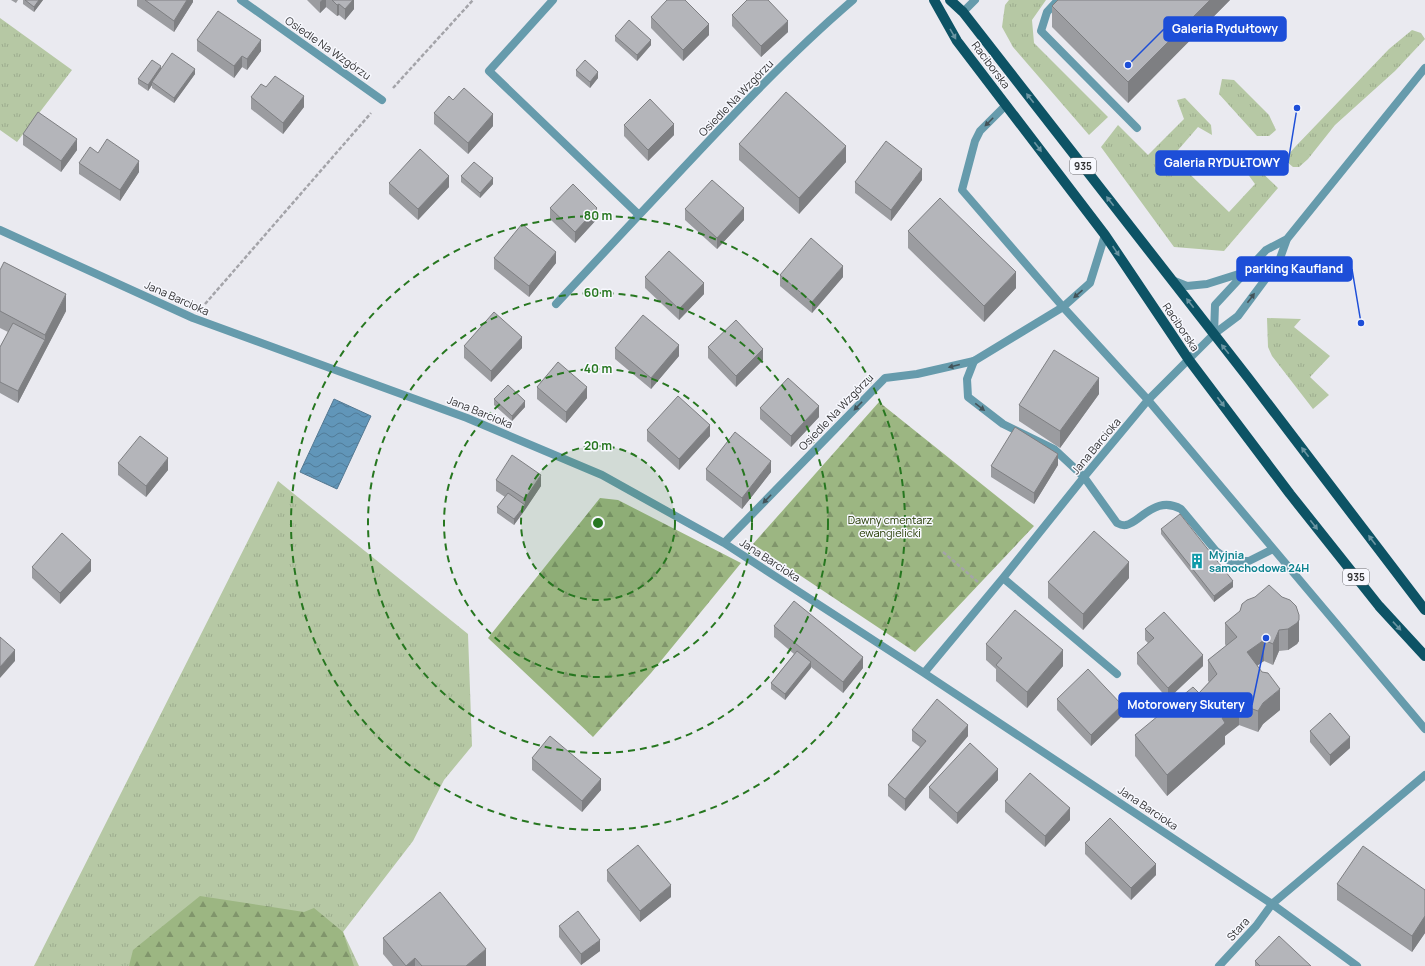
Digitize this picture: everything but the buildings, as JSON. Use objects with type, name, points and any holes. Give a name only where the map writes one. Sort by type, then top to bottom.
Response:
[{"type":"main road","name":"Raciborska","points":[[934,0],[957,40],[1105,235],[1189,360],[1290,494],[1379,606],[1425,656]]},
{"type":"main road","name":"Raciborska","points":[[950,0],[963,12],[1214,334],[1425,610]]},
{"type":"street","name":"Osiedle Na Wzgórzu","points":[[241,0],[382,100]]},
{"type":"street","points":[[552,0],[489,71],[638,216]]},
{"type":"street","name":"Osiedle Na Wzgórzu","points":[[556,304],[754,94],[822,27],[853,0]]},
{"type":"street","points":[[963,12],[975,0]]},
{"type":"street","points":[[1058,0],[1047,12],[1041,31],[1137,128]]},
{"type":"street","points":[[1214,334],[1215,305],[1266,250],[1287,239],[1425,68]]},
{"type":"street","points":[[1006,105],[980,131],[975,141],[962,190],[1062,307],[1148,400],[1425,729]]},
{"type":"street","name":"Jana Barcioka","points":[[0,230],[193,318],[467,418],[602,475],[724,543],[924,672],[1272,904],[1357,966]]},
{"type":"street","name":"Osiedle Na Wzgórzu","points":[[724,543],[885,378],[917,374],[974,361],[1062,307],[1090,283],[1105,235]]},
{"type":"street","name":"Jana Barcioka","points":[[924,672],[1004,578],[1084,477],[1148,400],[1214,334],[1238,316],[1279,261],[1287,239]]},
{"type":"street","points":[[1171,280],[1187,286],[1207,284],[1248,271]]},
{"type":"street","points":[[974,361],[967,379],[968,397],[1003,424],[1054,449],[1084,477],[1117,523],[1125,526],[1158,506],[1173,505],[1181,509],[1216,551],[1230,561],[1249,562],[1273,549]]},
{"type":"street","points":[[1004,578],[1117,674]]},
{"type":"street","name":"Stara","points":[[1219,966],[1256,926],[1272,904],[1425,775]]},
{"type":"path","points":[[193,318],[382,100],[474,0]]},
{"type":"path","points":[[943,552],[991,593]]},
{"type":"green space","points":[[1009,0],[1046,0],[1032,20],[1034,43],[1108,117],[1089,135],[1013,47],[1002,27],[1005,5]]},
{"type":"green space","points":[[0,18],[72,70],[17,142],[0,130]]},
{"type":"green space","points":[[1412,30],[1421,33],[1425,39],[1395,71],[1335,125],[1308,159],[1299,167],[1293,167],[1287,162],[1287,156],[1295,147],[1389,49]]},
{"type":"green space","points":[[1222,79],[1234,80],[1269,115],[1276,130],[1269,136],[1257,136],[1219,94]]},
{"type":"green space","points":[[1185,98],[1211,125],[1212,135],[1198,127],[1172,157],[1229,212],[1255,184],[1247,173],[1255,166],[1278,188],[1224,251],[1174,247],[1101,147],[1118,125],[1148,155],[1184,119],[1177,100]]},
{"type":"green space","points":[[1267,318],[1301,319],[1294,327],[1330,356],[1310,377],[1329,395],[1313,409],[1272,356],[1268,347]]},
{"type":"green space","name":"Dawny cmentarz ewangielicki","points":[[879,402],[1034,526],[915,652],[753,544]]},
{"type":"green space","points":[[278,481],[468,634],[472,746],[444,780],[413,841],[343,932],[359,966],[34,966]]},
{"type":"green space","points":[[600,498],[618,500],[741,563],[651,673],[593,737],[488,638]]},
{"type":"green space","points":[[200,896],[304,912],[314,908],[343,932],[354,966],[129,966],[133,950]]},
{"type":"water","points":[[334,399],[371,416],[337,489],[300,472]]},
{"type":"place","name":"Galeria Rydułtowy","points":[[1128,65]]},
{"type":"place","name":"Galeria RYDUŁTOWY","points":[[1297,108]]},
{"type":"place","name":"parking Kaufland","points":[[1361,323]]},
{"type":"place","name":"Myjnia samochodowa 24H","points":[[1197,561]]},
{"type":"place","name":"Motorowery Skutery","points":[[1266,638]]}]
